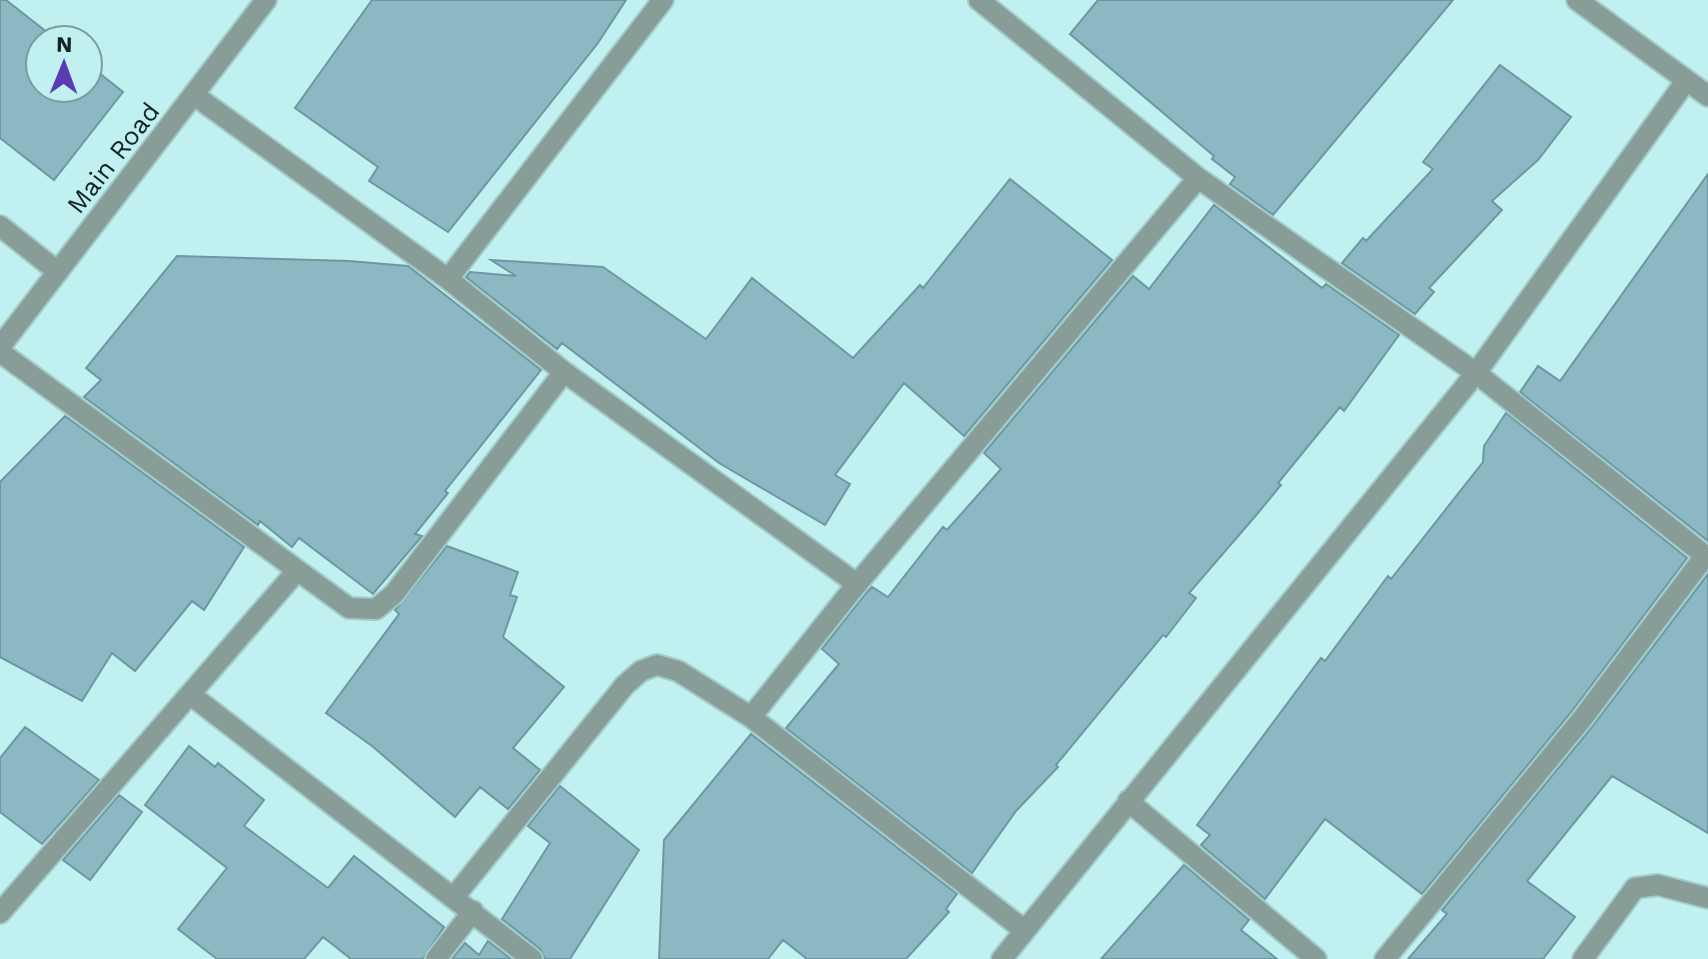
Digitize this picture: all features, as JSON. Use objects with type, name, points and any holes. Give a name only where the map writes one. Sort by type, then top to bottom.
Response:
[{"type":"street","name":"Main Road","points":[[0,350],[266,0]]},
{"type":"street","points":[[448,279],[663,0]]},
{"type":"street","points":[[979,0],[1198,178],[1476,373],[1706,557],[1582,719],[1385,959]]},
{"type":"street","points":[[1577,0],[1708,96]]},
{"type":"street","points":[[1002,959],[1476,373],[1686,81]]},
{"type":"street","points":[[194,95],[448,279],[564,372],[857,584]]},
{"type":"street","points":[[751,717],[857,584],[1198,178]]},
{"type":"street","points":[[0,226],[58,272]]},
{"type":"street","points":[[0,350],[296,572],[349,608],[376,609],[394,594],[564,372]]},
{"type":"street","points":[[0,913],[296,572]]},
{"type":"street","points":[[454,897],[625,685],[641,671],[657,665],[678,671],[751,717],[1024,930]]},
{"type":"street","points":[[191,695],[532,959]]},
{"type":"street","points":[[1128,801],[1316,959]]},
{"type":"street","points":[[1583,959],[1635,888],[1658,885],[1708,898]]},
{"type":"street","points":[[436,959],[473,911]]},
{"type":"building","points":[[0,0],[6,0],[37,24],[24,24],[24,104],[104,104],[104,77],[123,92],[54,180],[0,138]]},
{"type":"building","points":[[372,0],[626,0],[598,43],[448,232],[369,181],[378,167],[295,108]]},
{"type":"building","points":[[1098,0],[1453,0],[1273,215],[1230,184],[1235,177],[1212,159],[1214,156],[1070,34]]},
{"type":"building","points":[[1500,65],[1571,117],[1538,160],[1492,201],[1502,210],[1429,288],[1434,292],[1415,314],[1342,263],[1433,169],[1423,162]]},
{"type":"building","points":[[1708,174],[1708,541],[1520,392],[1538,366],[1560,381]]},
{"type":"building","points":[[1010,179],[1112,260],[964,436],[904,383],[835,475],[850,484],[825,525],[719,463],[562,343],[557,349],[466,277],[470,272],[516,276],[491,260],[603,267],[706,339],[752,278],[853,358],[920,285],[923,288]]},
{"type":"building","points":[[1214,205],[1322,288],[1326,284],[1399,335],[1344,411],[1340,407],[1278,483],[1281,485],[1189,593],[1196,598],[1166,637],[1163,635],[1056,765],[1058,767],[1016,811],[972,873],[786,728],[839,664],[822,649],[867,592],[872,587],[888,597],[943,527],[947,530],[1001,469],[984,453],[1133,276],[1149,289]]},
{"type":"building","points":[[177,256],[349,261],[408,266],[541,370],[445,491],[448,493],[415,534],[422,536],[373,594],[299,538],[292,547],[260,521],[258,525],[84,397],[101,380],[86,368]]},
{"type":"building","points":[[1506,413],[1687,558],[1572,711],[1422,894],[1325,819],[1265,899],[1201,845],[1210,835],[1197,825],[1321,658],[1325,661],[1388,576],[1391,579],[1483,462],[1484,446]]},
{"type":"building","points":[[65,416],[244,547],[204,610],[192,601],[135,671],[112,653],[82,701],[0,657],[0,482]]},
{"type":"building","points":[[447,546],[518,572],[510,595],[517,597],[503,637],[564,687],[513,748],[540,770],[508,809],[480,787],[455,817],[372,746],[326,713],[399,614],[395,610]]},
{"type":"building","points":[[1708,574],[1708,833],[1612,776],[1527,881],[1575,917],[1543,959],[1408,959],[1447,914],[1442,910],[1592,727]]},
{"type":"building","points":[[25,727],[99,780],[42,844],[0,812],[0,758]]},
{"type":"building","points":[[751,734],[957,894],[946,909],[949,912],[906,959],[807,959],[783,940],[768,959],[659,959],[664,840]]},
{"type":"building","points":[[189,746],[215,767],[218,763],[264,800],[244,826],[328,888],[354,856],[444,927],[423,959],[351,959],[323,937],[304,959],[217,959],[178,929],[227,868],[145,805]]},
{"type":"building","points":[[560,786],[639,850],[570,959],[545,959],[540,949],[502,919],[550,843],[528,826]]},
{"type":"building","points":[[119,795],[142,812],[90,880],[63,860]]},
{"type":"building","points":[[1184,865],[1249,920],[1241,930],[1277,959],[1101,959]]},
{"type":"building","points":[[488,941],[511,959],[452,959],[465,943],[479,955]]}]
